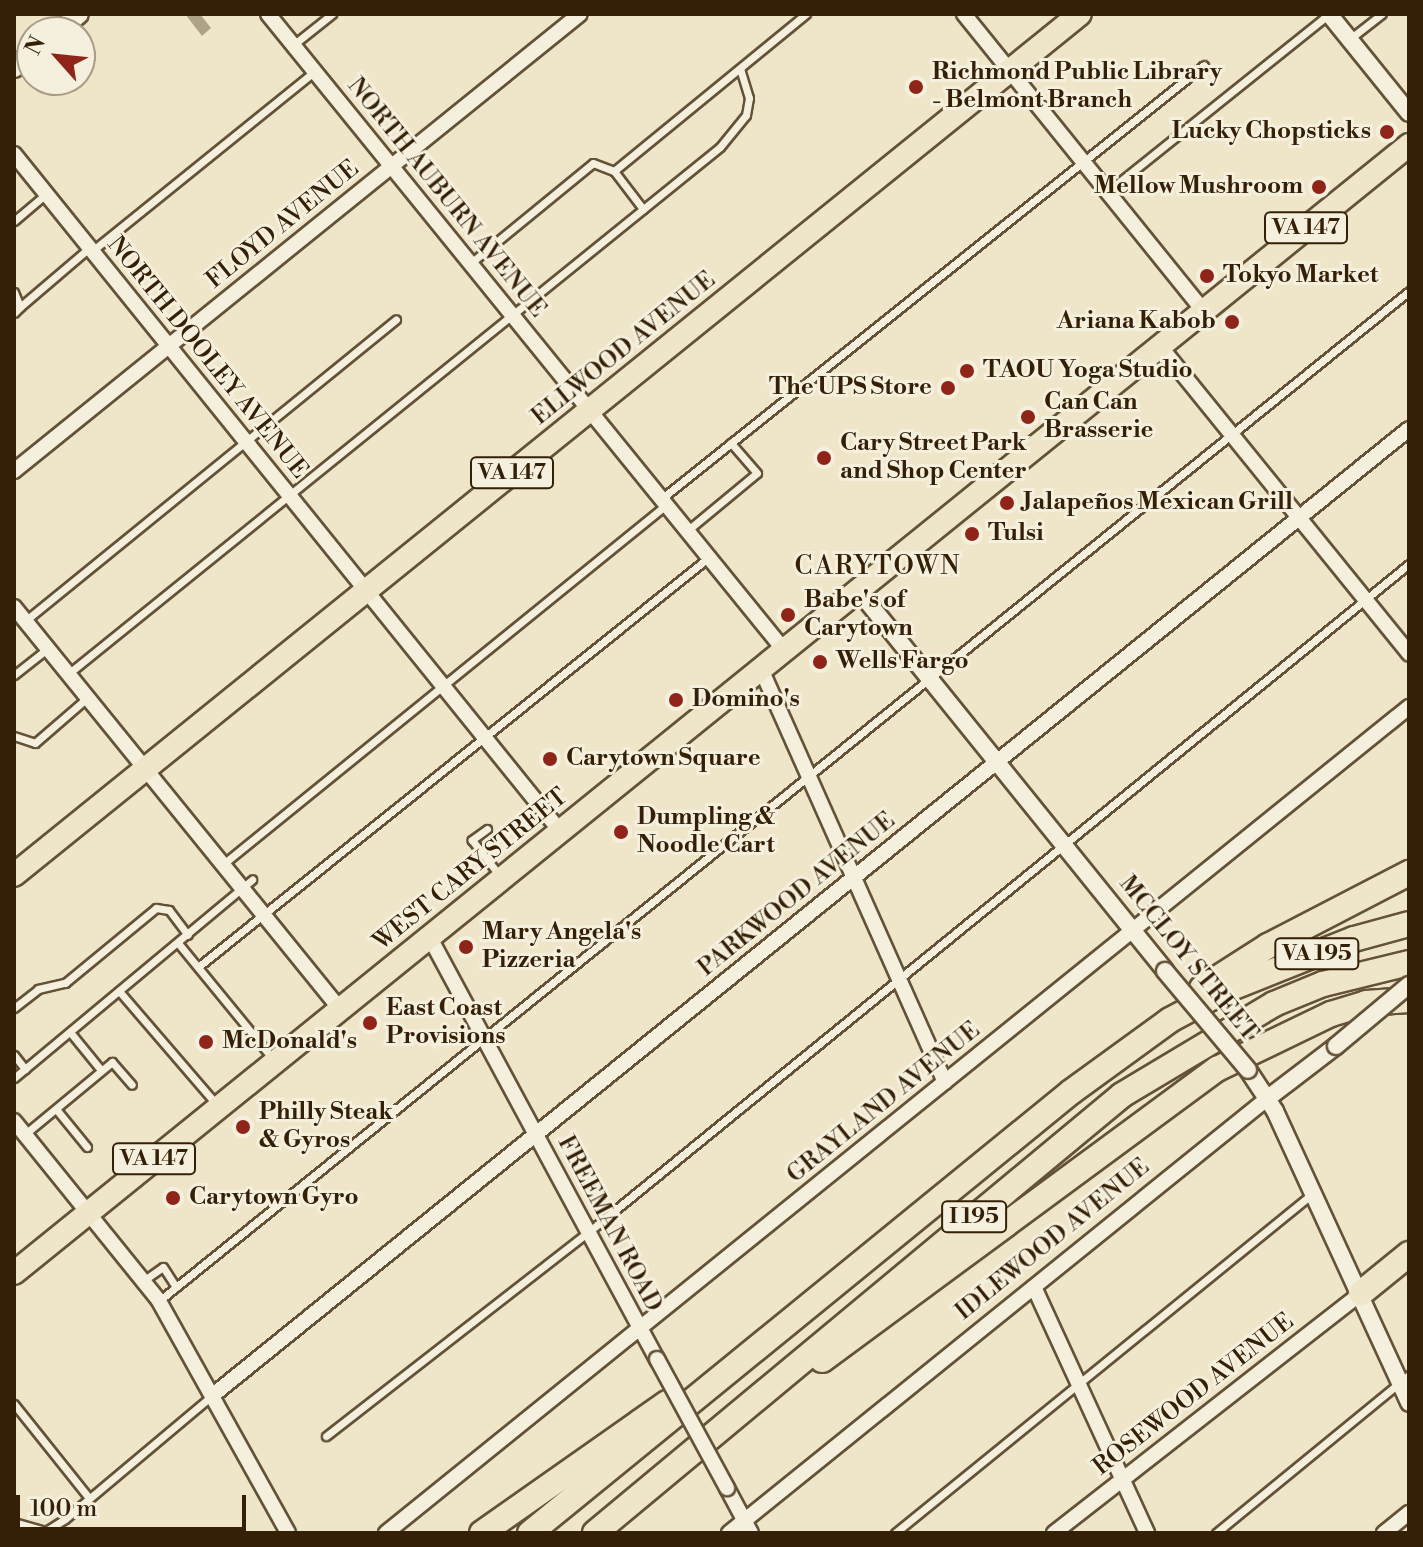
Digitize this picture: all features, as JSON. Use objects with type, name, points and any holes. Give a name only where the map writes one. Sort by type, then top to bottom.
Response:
[{"type":"highway","points":[[1071,1092],[1096,1060],[1209,983],[1268,946],[1409,873]]},
{"type":"highway","name":"VA 195","points":[[1071,1092],[1170,1020],[1226,990],[1354,939],[1409,924]]},
{"type":"highway","name":"VA 195","points":[[1235,1024],[1323,984],[1409,963]]},
{"type":"highway","points":[[722,1424],[884,1319],[1217,1069],[1331,1014],[1366,1003],[1409,1000]]},
{"type":"highway","name":"I 195","points":[[595,1533],[722,1424],[1122,1095],[1235,1024]]},
{"type":"highway","name":"I 195","points":[[530,1533],[1071,1092]]},
{"type":"highway","points":[[1361,1293],[1409,1254]]},
{"type":"highway","points":[[482,1533],[718,1367],[754,1350]]},
{"type":"main road","name":"ELLWOOD AVENUE","points":[[14,875],[1080,14]]},
{"type":"main road","name":"WEST CARY STREET","points":[[14,1273],[1409,145]]},
{"type":"street","name":"NORTH AUBURN AVENUE","points":[[268,14],[784,650]]},
{"type":"street","name":"FLOYD AVENUE","points":[[14,471],[580,14]]},
{"type":"street","points":[[964,14],[1204,311]]},
{"type":"street","points":[[1329,14],[1409,113]]},
{"type":"street","name":"NORTH DOOLEY AVENUE","points":[[14,154],[560,831]]},
{"type":"street","points":[[1160,346],[1409,654]]},
{"type":"street","name":"PARKWOOD AVENUE","points":[[213,1395],[1409,429]]},
{"type":"street","name":"MCCLOY STREET","points":[[858,590],[1268,1098],[1405,1379],[1409,1403]]},
{"type":"street","points":[[14,607],[222,865],[247,885],[263,916],[340,1009]]},
{"type":"street","points":[[761,669],[945,1082]]},
{"type":"street","name":"GRAYLAND AVENUE","points":[[386,1533],[1409,707]]},
{"type":"street","name":"FREEMAN ROAD","points":[[429,936],[747,1527]]},
{"type":"street","name":"IDLEWOOD AVENUE","points":[[729,1533],[747,1527],[1034,1287],[1409,985]]},
{"type":"street","points":[[14,1121],[159,1301],[288,1533]]},
{"type":"street","points":[[1034,1287],[1147,1533]]},
{"type":"street","name":"ROSEWOOD AVENUE","points":[[1054,1533],[1361,1293]]},
{"type":"street","points":[[1384,1533],[1409,1513]]},
{"type":"lane","points":[[293,45],[332,14]]},
{"type":"lane","points":[[614,171],[806,14]]},
{"type":"lane","points":[[1107,192],[1329,14]]},
{"type":"lane","points":[[1350,40],[1382,14]]},
{"type":"lane","points":[[222,865],[443,687],[731,443],[1081,159],[1204,65]]},
{"type":"lane","points":[[68,674],[643,209],[740,125],[749,98],[740,69]]},
{"type":"lane","points":[[14,292],[17,310],[314,72]]},
{"type":"lane","points":[[472,262],[593,163],[614,171],[643,209]]},
{"type":"lane","points":[[14,221],[46,194]]},
{"type":"lane","points":[[159,1301],[808,773],[1409,291]]},
{"type":"lane","points":[[25,621],[396,320]]},
{"type":"lane","points":[[688,530],[757,473],[731,443]]},
{"type":"lane","points":[[198,967],[709,557]]},
{"type":"lane","points":[[326,1436],[588,1232],[1409,564]]},
{"type":"lane","points":[[14,675],[47,649]]},
{"type":"lane","points":[[14,736],[35,743],[87,698]]},
{"type":"lane","points":[[487,829],[472,840],[502,878]]},
{"type":"lane","points":[[14,1078],[247,885]]},
{"type":"lane","points":[[14,1008],[38,989],[65,983],[156,908],[169,910],[188,935]]},
{"type":"lane","points":[[178,943],[275,1061]]},
{"type":"lane","points":[[119,991],[219,1107]]},
{"type":"lane","points":[[70,1032],[101,1070]]},
{"type":"lane","points":[[14,1055],[25,1069]]},
{"type":"lane","points":[[25,1134],[112,1062],[132,1085]]},
{"type":"lane","points":[[56,1109],[87,1147]]},
{"type":"lane","points":[[895,1533],[1313,1193]]},
{"type":"lane","points":[[143,1281],[163,1267],[176,1287]]},
{"type":"lane","points":[[1216,1533],[1405,1379]]},
{"type":"lane","points":[[14,1522],[46,1531],[213,1395]]},
{"type":"lane","points":[[14,1404],[89,1498]]},
{"type":"shaded area","points":[[185,14],[200,14],[211,28],[202,36]]},
{"type":"place","name":"Richmond Public Library - Belmont Branch","points":[[916,87]]},
{"type":"place","name":"Lucky Chopsticks","points":[[1387,132]]},
{"type":"place","name":"Mellow Mushroom","points":[[1319,187]]},
{"type":"place","name":"Tokyo Market","points":[[1207,276]]},
{"type":"place","name":"Ariana Kabob","points":[[1232,322]]},
{"type":"place","name":"TAOU Yoga Studio","points":[[967,371]]},
{"type":"place","name":"The UPS Store","points":[[948,388]]},
{"type":"place","name":"Can Can Brasserie","points":[[1028,417]]},
{"type":"place","name":"Cary Street Park and Shop Center","points":[[824,458]]},
{"type":"place","name":"Jalapeños Mexican Grill","points":[[1007,503]]},
{"type":"place","name":"Tulsi","points":[[972,534]]},
{"type":"place","name":"Babe's of Carytown","points":[[788,615]]},
{"type":"place","name":"Wells Fargo","points":[[820,662]]},
{"type":"place","name":"Domino's","points":[[676,700]]},
{"type":"place","name":"Carytown Square","points":[[550,759]]},
{"type":"place","name":"Dumpling & Noodle Cart","points":[[621,832]]},
{"type":"place","name":"Mary Angela's Pizzeria","points":[[466,947]]},
{"type":"place","name":"East Coast Provisions","points":[[370,1023]]},
{"type":"place","name":"McDonald's","points":[[206,1042]]},
{"type":"place","name":"Philly Steak & Gyros","points":[[243,1127]]},
{"type":"place","name":"Carytown Gyro","points":[[173,1198]]},
{"type":"district","name":"CARYTOWN","points":[[878,567]]}]
